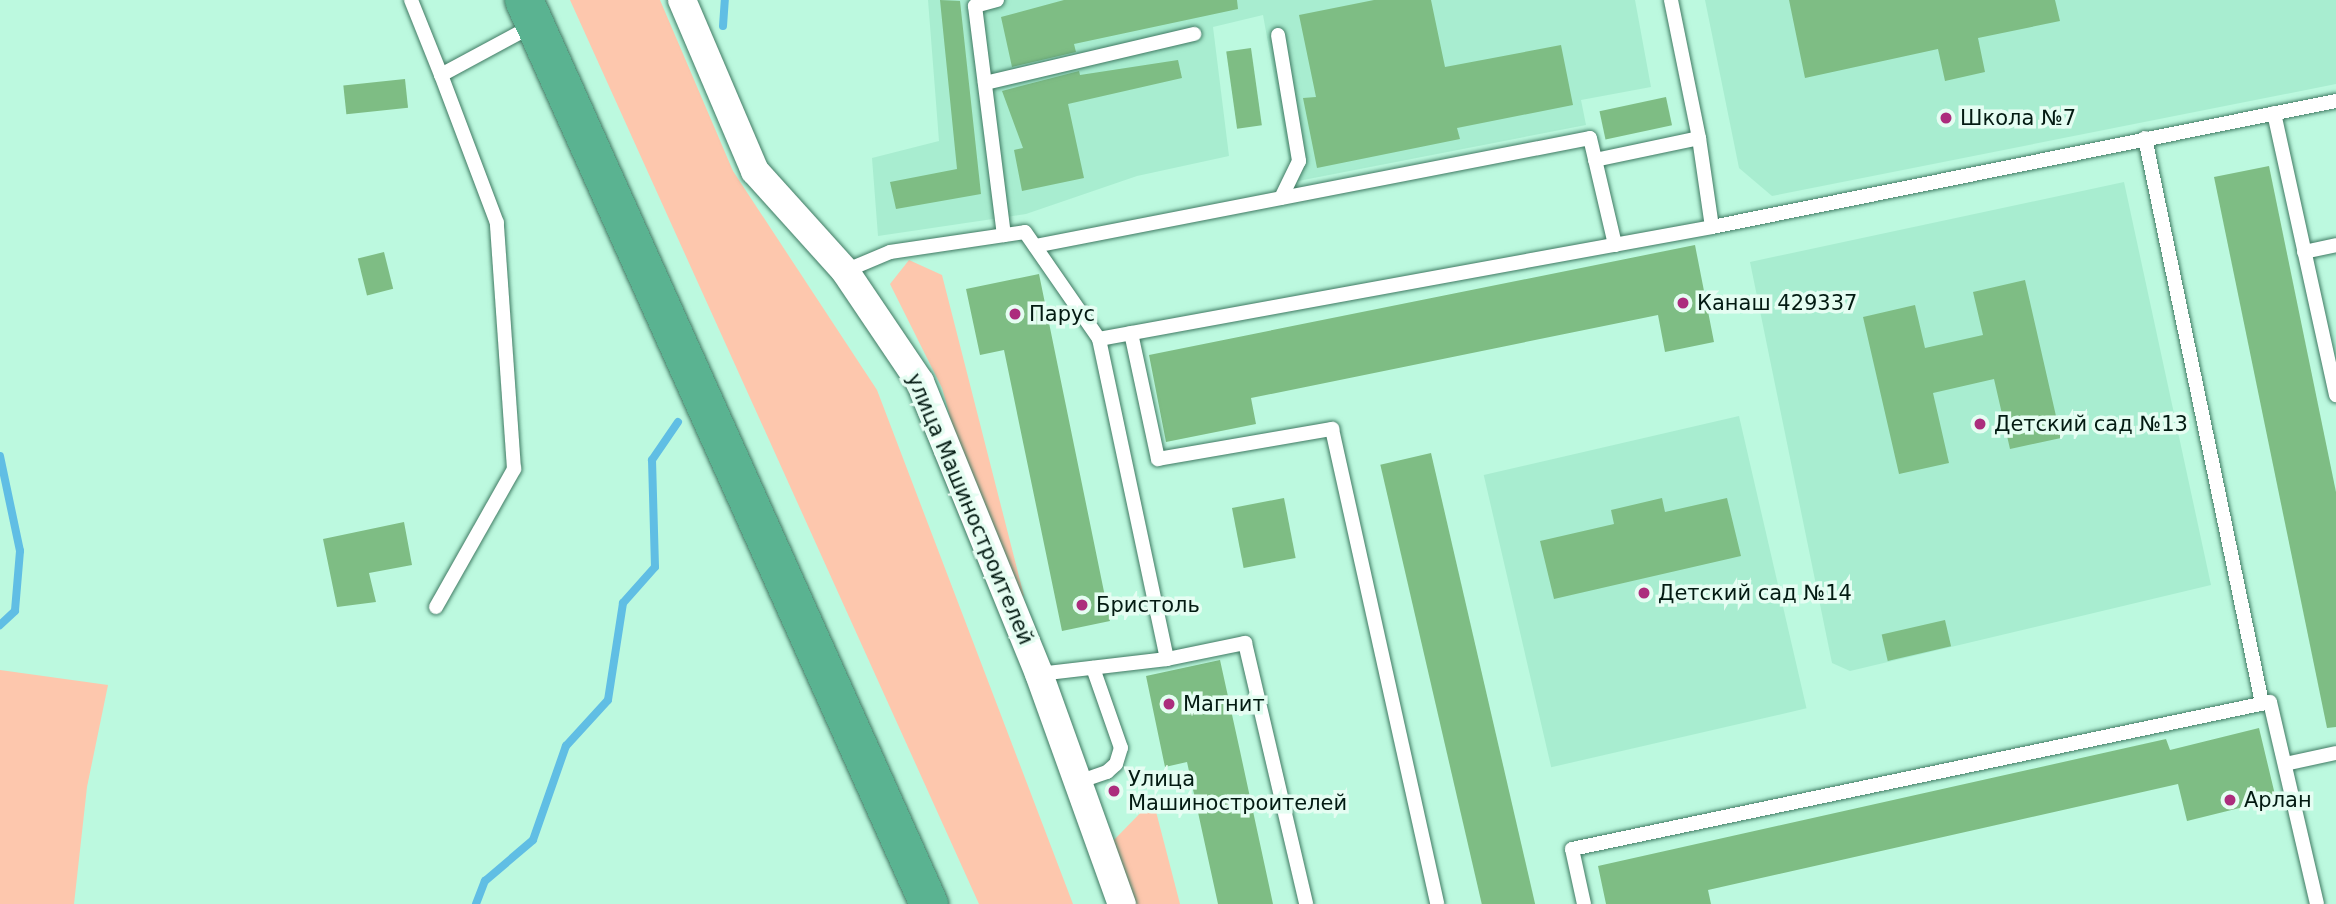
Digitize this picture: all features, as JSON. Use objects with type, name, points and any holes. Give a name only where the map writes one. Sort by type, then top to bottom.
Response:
[{"type":"highway","points":[[529,12],[929,904]]},
{"type":"street","name":"улица Машиностроителей","points":[[682,0],[755,171],[845,271],[920,382],[1039,674],[1122,904]]},
{"type":"lane","points":[[411,0],[497,223],[514,469],[436,607]]},
{"type":"lane","points":[[997,0],[975,6],[1004,235]]},
{"type":"lane","points":[[1671,0],[1699,138],[1712,227]]},
{"type":"lane","points":[[441,75],[529,12]]},
{"type":"lane","points":[[985,83],[1194,34]]},
{"type":"lane","points":[[1278,35],[1299,161],[1281,198]]},
{"type":"lane","points":[[1099,339],[1712,227],[2336,101]]},
{"type":"lane","points":[[2274,113],[2336,395]]},
{"type":"lane","points":[[1035,246],[1590,138],[1615,245]]},
{"type":"lane","points":[[1595,160],[1699,138]]},
{"type":"lane","points":[[2146,138],[2262,703]]},
{"type":"lane","points":[[845,271],[890,252],[1025,232],[1099,339],[1167,659]]},
{"type":"lane","points":[[2304,252],[2336,245]]},
{"type":"lane","points":[[1131,333],[1158,459],[1332,429],[1437,904]]},
{"type":"lane","points":[[1039,674],[1167,659],[1245,643],[1306,904]]},
{"type":"lane","points":[[1078,782],[1107,772],[1116,764],[1121,748],[1093,668]]},
{"type":"lane","points":[[1584,904],[1572,849],[2270,702],[2317,904]]},
{"type":"lane","points":[[2285,764],[2336,753]]},
{"type":"shaded area","points":[[570,0],[660,0],[733,171],[877,390],[1073,904],[979,904]]},
{"type":"shaded area","points":[[928,0],[1635,0],[1651,87],[1581,100],[1586,125],[1293,182],[1263,15],[1213,27],[1229,156],[1137,176],[1026,214],[878,236],[872,158],[939,141]]},
{"type":"shaded area","name":"Школа №7","points":[[1705,0],[2336,0],[2336,84],[1772,196],[1739,168]]},
{"type":"shaded area","name":"Детский сад №13","points":[[2124,182],[2211,585],[1850,671],[1832,663],[1750,262]]},
{"type":"shaded area","points":[[909,260],[942,275],[1024,596],[1014,593],[963,463],[942,388],[890,284]]},
{"type":"shaded area","name":"Детский сад №14","points":[[1739,416],[1806,708],[1551,767],[1484,475]]},
{"type":"shaded area","points":[[0,670],[108,685],[87,787],[74,904],[0,904]]},
{"type":"shaded area","points":[[1153,800],[1180,904],[1133,904],[1110,844]]},
{"type":"building","points":[[940,0],[960,1],[981,194],[896,209],[890,182],[957,169]]},
{"type":"building","points":[[1064,0],[1237,0],[1238,9],[1074,44],[1076,52],[1012,67],[1001,17]]},
{"type":"building","points":[[1374,0],[1431,0],[1445,67],[1561,45],[1573,105],[1457,128],[1460,139],[1317,168],[1303,98],[1316,97],[1299,15]]},
{"type":"building","points":[[1789,0],[2055,0],[2060,21],[1978,38],[1985,72],[1945,81],[1938,49],[1805,78]]},
{"type":"building","points":[[1251,48],[1262,125],[1237,129],[1226,51]]},
{"type":"building","points":[[1178,60],[1182,78],[1068,104],[1084,178],[1022,191],[1014,150],[1023,148],[1002,91],[1079,71],[1080,75]]},
{"type":"building","points":[[405,79],[408,108],[346,114],[343,85]]},
{"type":"building","points":[[1666,97],[1672,125],[1606,140],[1599,111]]},
{"type":"building","points":[[2269,166],[2336,492],[2336,727],[2327,728],[2214,177]]},
{"type":"building","points":[[1695,245],[1714,342],[1665,352],[1658,315],[1251,398],[1256,424],[1166,442],[1149,355]]},
{"type":"building","points":[[384,252],[393,289],[367,295],[358,259]]},
{"type":"building","points":[[1039,274],[1110,621],[1062,631],[1004,350],[980,355],[966,289]]},
{"type":"building","points":[[2025,280],[2061,438],[2010,449],[1994,379],[1933,393],[1949,463],[1899,474],[1863,317],[1915,305],[1925,348],[1983,335],[1973,292]]},
{"type":"building","points":[[1431,453],[1535,904],[1482,904],[1380,465]]},
{"type":"building","points":[[1284,498],[1296,558],[1244,568],[1232,508]]},
{"type":"building","points":[[1662,498],[1665,512],[1727,498],[1741,556],[1554,599],[1540,541],[1614,524],[1611,510]]},
{"type":"building","points":[[404,522],[412,565],[369,573],[376,602],[337,607],[323,539]]},
{"type":"building","points":[[1945,620],[1951,646],[1888,661],[1882,635]]},
{"type":"building","points":[[1220,660],[1273,904],[1218,904],[1187,762],[1165,767],[1146,676]]},
{"type":"building","points":[[2259,728],[2276,799],[2187,821],[2178,784],[1708,890],[1711,904],[1606,904],[1598,866],[2166,739],[2170,750]]},
{"type":"waterway","points":[[723,26],[725,0]]},
{"type":"waterway","points":[[476,904],[485,881],[533,840],[566,746],[608,700],[623,603],[655,567],[652,460],[678,422]]},
{"type":"waterway","points":[[0,456],[20,551],[15,611],[0,625]]},
{"type":"place","name":"Школа №7","points":[[1946,118]]},
{"type":"place","name":"Канаш 429337","points":[[1683,303]]},
{"type":"place","name":"Парус","points":[[1015,314]]},
{"type":"place","name":"Детский сад №13","points":[[1980,424]]},
{"type":"place","name":"Детский сад №14","points":[[1644,593]]},
{"type":"place","name":"Бристоль","points":[[1082,605]]},
{"type":"place","name":"Магнит","points":[[1169,704]]},
{"type":"place","name":"Улица Машиностроителей","points":[[1114,791]]},
{"type":"place","name":"Арлан","points":[[2230,800]]}]
